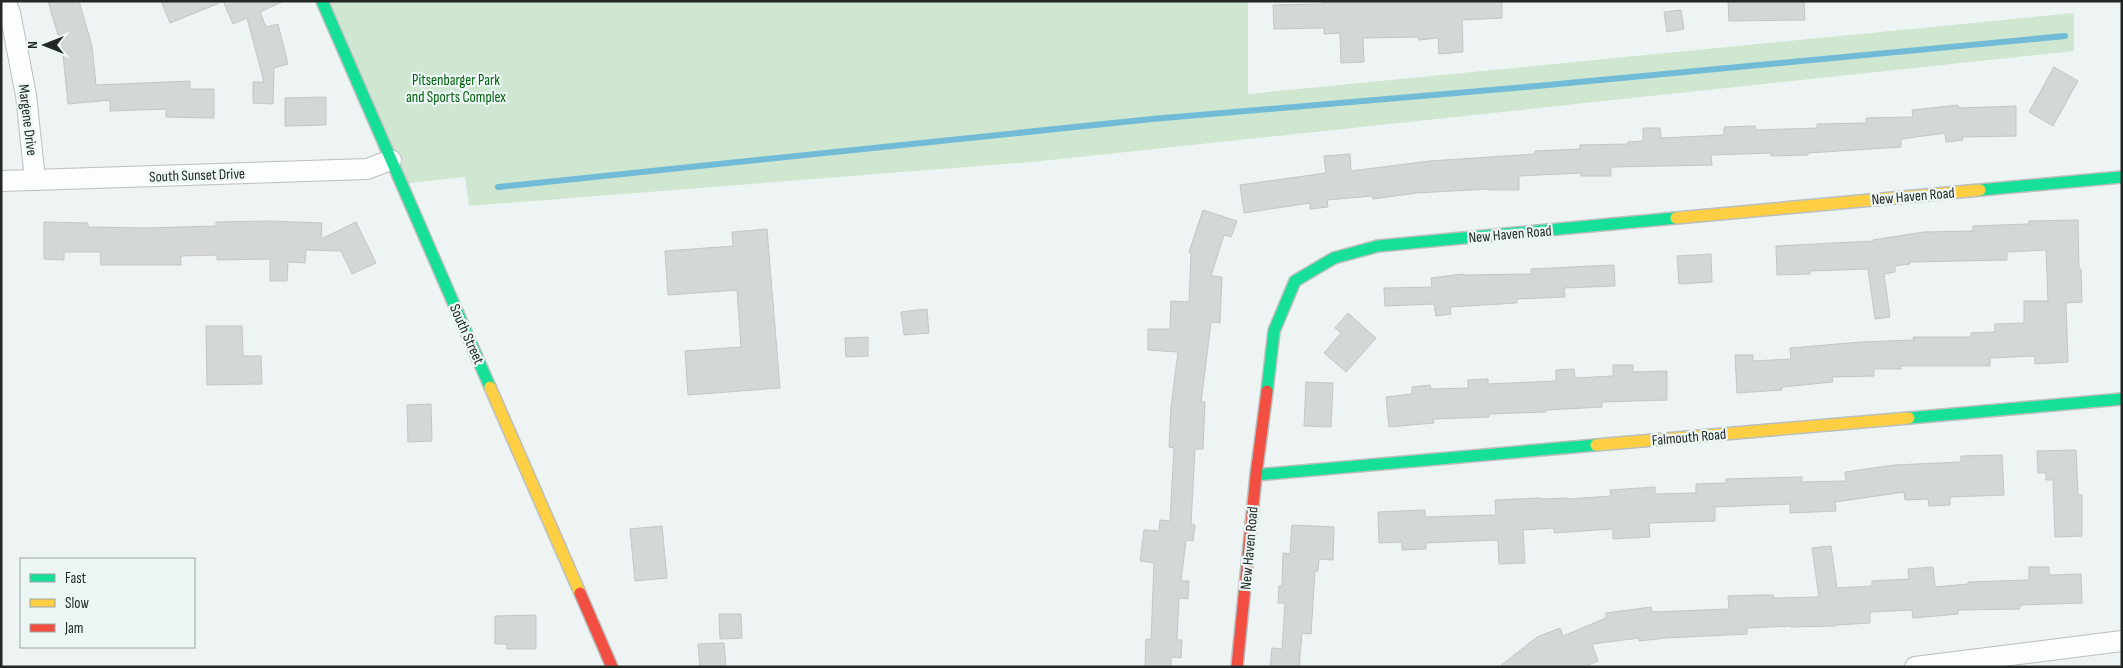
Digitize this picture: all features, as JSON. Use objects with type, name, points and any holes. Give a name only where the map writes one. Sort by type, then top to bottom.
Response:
[{"type":"street","name":"Margene Drive","points":[[4,1],[10,14],[26,95],[35,180]]},
{"type":"street","name":"South Street","points":[[322,1],[612,667]]},
{"type":"street","name":"South Sunset Drive","points":[[1,181],[367,170],[391,160]]},
{"type":"street","name":"New Haven Road","points":[[1238,667],[1256,475],[1274,331],[1295,281],[1334,258],[1378,246],[2122,177]]},
{"type":"street","name":"Falmouth Road","points":[[1256,475],[2122,400]]},
{"type":"street","points":[[1915,667],[2122,641]]},
{"type":"green space","name":"Pitsenbarger Park and Sports Complex","points":[[322,1],[1248,1],[1248,94],[2074,13],[2074,51],[1032,162],[469,206],[465,177],[401,184]]},
{"type":"building","points":[[48,1],[79,1],[92,46],[96,85],[190,81],[190,89],[214,89],[214,118],[166,117],[166,109],[110,111],[110,100],[68,104],[61,34],[58,35]]},
{"type":"building","points":[[161,1],[222,1],[222,2],[170,23]]},
{"type":"building","points":[[223,1],[284,1],[260,12],[266,27],[278,24],[288,64],[274,68],[273,104],[253,103],[253,82],[264,82],[247,18],[233,24]]},
{"type":"building","points":[[1323,1],[1502,1],[1502,18],[1462,20],[1463,52],[1439,54],[1438,38],[1419,40],[1418,37],[1363,38],[1364,62],[1341,63],[1340,33],[1324,34],[1324,28],[1274,29],[1273,5],[1323,4]]},
{"type":"building","points":[[1728,1],[1804,1],[1805,20],[1729,21]]},
{"type":"building","points":[[1681,10],[1684,29],[1667,32],[1664,12]]},
{"type":"building","points":[[2054,67],[2078,81],[2053,126],[2029,112]]},
{"type":"building","points":[[326,97],[326,125],[285,126],[285,98]]},
{"type":"building","points":[[1958,105],[1959,108],[2016,106],[2016,136],[1962,137],[1963,140],[1946,142],[1945,133],[1901,139],[1901,147],[1808,153],[1808,155],[1771,156],[1771,153],[1711,155],[1712,165],[1611,167],[1611,176],[1581,176],[1581,173],[1519,176],[1519,190],[1489,189],[1416,193],[1373,199],[1372,196],[1327,200],[1328,207],[1310,209],[1310,203],[1244,213],[1240,185],[1326,173],[1324,156],[1350,154],[1351,171],[1430,161],[1535,154],[1535,151],[1580,149],[1580,145],[1628,144],[1628,142],[1643,141],[1643,128],[1660,128],[1661,138],[1724,135],[1724,127],[1755,126],[1756,130],[1817,128],[1817,124],[1866,123],[1866,118],[1913,117],[1912,110]]},
{"type":"building","points":[[1203,210],[1237,221],[1231,237],[1224,235],[1211,276],[1222,277],[1220,323],[1211,322],[1201,402],[1205,402],[1203,449],[1195,449],[1191,524],[1195,525],[1193,541],[1186,540],[1181,581],[1189,581],[1188,599],[1179,598],[1177,640],[1182,640],[1181,658],[1171,657],[1171,667],[1145,667],[1146,639],[1151,639],[1154,563],[1140,561],[1144,530],[1159,531],[1160,520],[1170,521],[1174,448],[1169,447],[1171,407],[1178,352],[1148,350],[1148,329],[1170,329],[1171,301],[1189,302],[1191,253],[1189,252]]},
{"type":"building","points":[[2078,220],[2082,302],[2066,303],[2068,362],[2035,364],[2035,356],[1990,358],[1990,366],[1901,366],[1901,369],[1874,369],[1874,376],[1832,377],[1833,382],[1782,387],[1782,390],[1737,393],[1735,355],[1753,355],[1753,361],[1791,359],[1790,348],[1914,340],[1913,337],[1971,337],[1971,333],[1995,332],[1995,324],[2024,323],[2024,301],[2048,301],[2046,250],[2007,252],[2007,260],[1910,262],[1910,264],[1895,266],[1895,272],[1884,274],[1890,317],[1875,319],[1868,269],[1810,271],[1810,274],[1777,275],[1776,246],[1873,241],[1924,232],[1973,231],[1973,226],[2029,224],[2029,221]]},
{"type":"building","points":[[44,222],[88,223],[88,227],[147,228],[216,226],[216,222],[322,223],[321,239],[356,222],[376,263],[352,274],[341,251],[306,250],[305,263],[288,262],[287,281],[270,281],[270,259],[217,260],[217,255],[181,256],[181,265],[101,265],[100,252],[64,252],[64,260],[44,259]]},
{"type":"building","points":[[767,229],[780,388],[688,395],[685,351],[741,347],[737,290],[668,295],[665,251],[733,246],[732,232]]},
{"type":"building","points":[[1711,254],[1712,282],[1679,284],[1677,256]]},
{"type":"building","points":[[1614,265],[1615,286],[1564,288],[1565,297],[1517,299],[1517,303],[1450,307],[1451,314],[1436,316],[1434,304],[1385,306],[1384,288],[1432,287],[1431,278],[1463,274],[1531,274],[1531,269]]},
{"type":"building","points":[[927,309],[929,333],[904,335],[901,312]]},
{"type":"building","points":[[1348,313],[1376,338],[1346,372],[1324,353],[1341,333],[1335,328]]},
{"type":"building","points":[[206,326],[242,326],[243,356],[261,356],[262,384],[207,385]]},
{"type":"building","points":[[868,337],[868,356],[846,357],[845,338]]},
{"type":"building","points":[[1613,365],[1633,365],[1633,372],[1667,371],[1667,400],[1602,402],[1602,407],[1546,410],[1546,412],[1489,414],[1489,417],[1433,419],[1434,423],[1389,427],[1386,397],[1412,394],[1412,387],[1430,385],[1431,389],[1468,388],[1468,380],[1488,379],[1488,384],[1556,381],[1556,370],[1574,369],[1575,378],[1613,376]]},
{"type":"building","points":[[1306,382],[1333,383],[1331,427],[1304,426]]},
{"type":"building","points":[[431,404],[432,441],[408,442],[407,405]]},
{"type":"building","points":[[2076,450],[2078,495],[2082,495],[2082,536],[2055,537],[2053,480],[2046,480],[2046,473],[2038,473],[2037,451]]},
{"type":"building","points":[[2002,455],[2004,495],[1950,497],[1950,505],[1929,506],[1928,499],[1905,500],[1904,492],[1835,502],[1836,511],[1790,513],[1790,504],[1715,507],[1715,521],[1649,523],[1650,537],[1613,539],[1613,529],[1554,533],[1554,528],[1523,530],[1525,563],[1499,564],[1498,540],[1426,543],[1426,549],[1402,550],[1402,542],[1379,543],[1378,512],[1425,510],[1425,517],[1496,515],[1495,500],[1568,499],[1611,496],[1610,490],[1655,487],[1655,494],[1696,493],[1696,484],[1726,483],[1726,479],[1802,477],[1802,482],[1846,481],[1845,472],[1895,465],[1961,462],[1961,456]]},
{"type":"building","points":[[1292,525],[1334,527],[1333,560],[1319,559],[1318,571],[1315,571],[1311,634],[1302,633],[1299,667],[1270,667],[1272,648],[1282,649],[1285,603],[1278,603],[1279,586],[1282,586],[1283,553],[1290,554]]},
{"type":"building","points":[[662,526],[667,578],[635,581],[630,529]]},
{"type":"building","points":[[1831,546],[1837,588],[1872,586],[1872,581],[1909,579],[1908,569],[1933,567],[1935,587],[1968,584],[1968,582],[2029,580],[2029,567],[2049,567],[2049,575],[2081,574],[2082,603],[2020,605],[2020,609],[1958,610],[1958,614],[1913,618],[1912,610],[1870,612],[1870,623],[1836,626],[1747,628],[1747,634],[1639,641],[1639,638],[1592,644],[1598,661],[1584,667],[1499,667],[1537,637],[1560,628],[1563,636],[1606,618],[1606,613],[1651,607],[1652,612],[1729,609],[1728,596],[1819,597],[1812,548]]},
{"type":"building","points":[[719,614],[741,614],[742,638],[720,639]]},
{"type":"building","points":[[536,615],[536,649],[507,649],[507,644],[495,644],[495,616]]},
{"type":"building","points":[[724,643],[726,667],[700,667],[698,644]]},
{"type":"waterway","points":[[498,187],[1152,119],[1537,86],[2065,36]]},
{"type":"traffic: fast","points":[[322,1],[490,387]]},
{"type":"traffic: fast","points":[[1980,190],[2122,177]]},
{"type":"traffic: fast","points":[[1267,391],[1274,331],[1295,281],[1334,258],[1378,246],[1676,218]]},
{"type":"traffic: fast","points":[[1909,418],[2122,399]]},
{"type":"traffic: fast","points":[[1256,475],[1596,445]]},
{"type":"traffic: slow","points":[[1676,218],[1980,190]]},
{"type":"traffic: slow","points":[[490,387],[580,593]]},
{"type":"traffic: slow","points":[[1596,445],[1909,418]]},
{"type":"traffic: jam","points":[[1237,667],[1256,475],[1267,391]]},
{"type":"traffic: jam","points":[[580,593],[612,667]]}]
